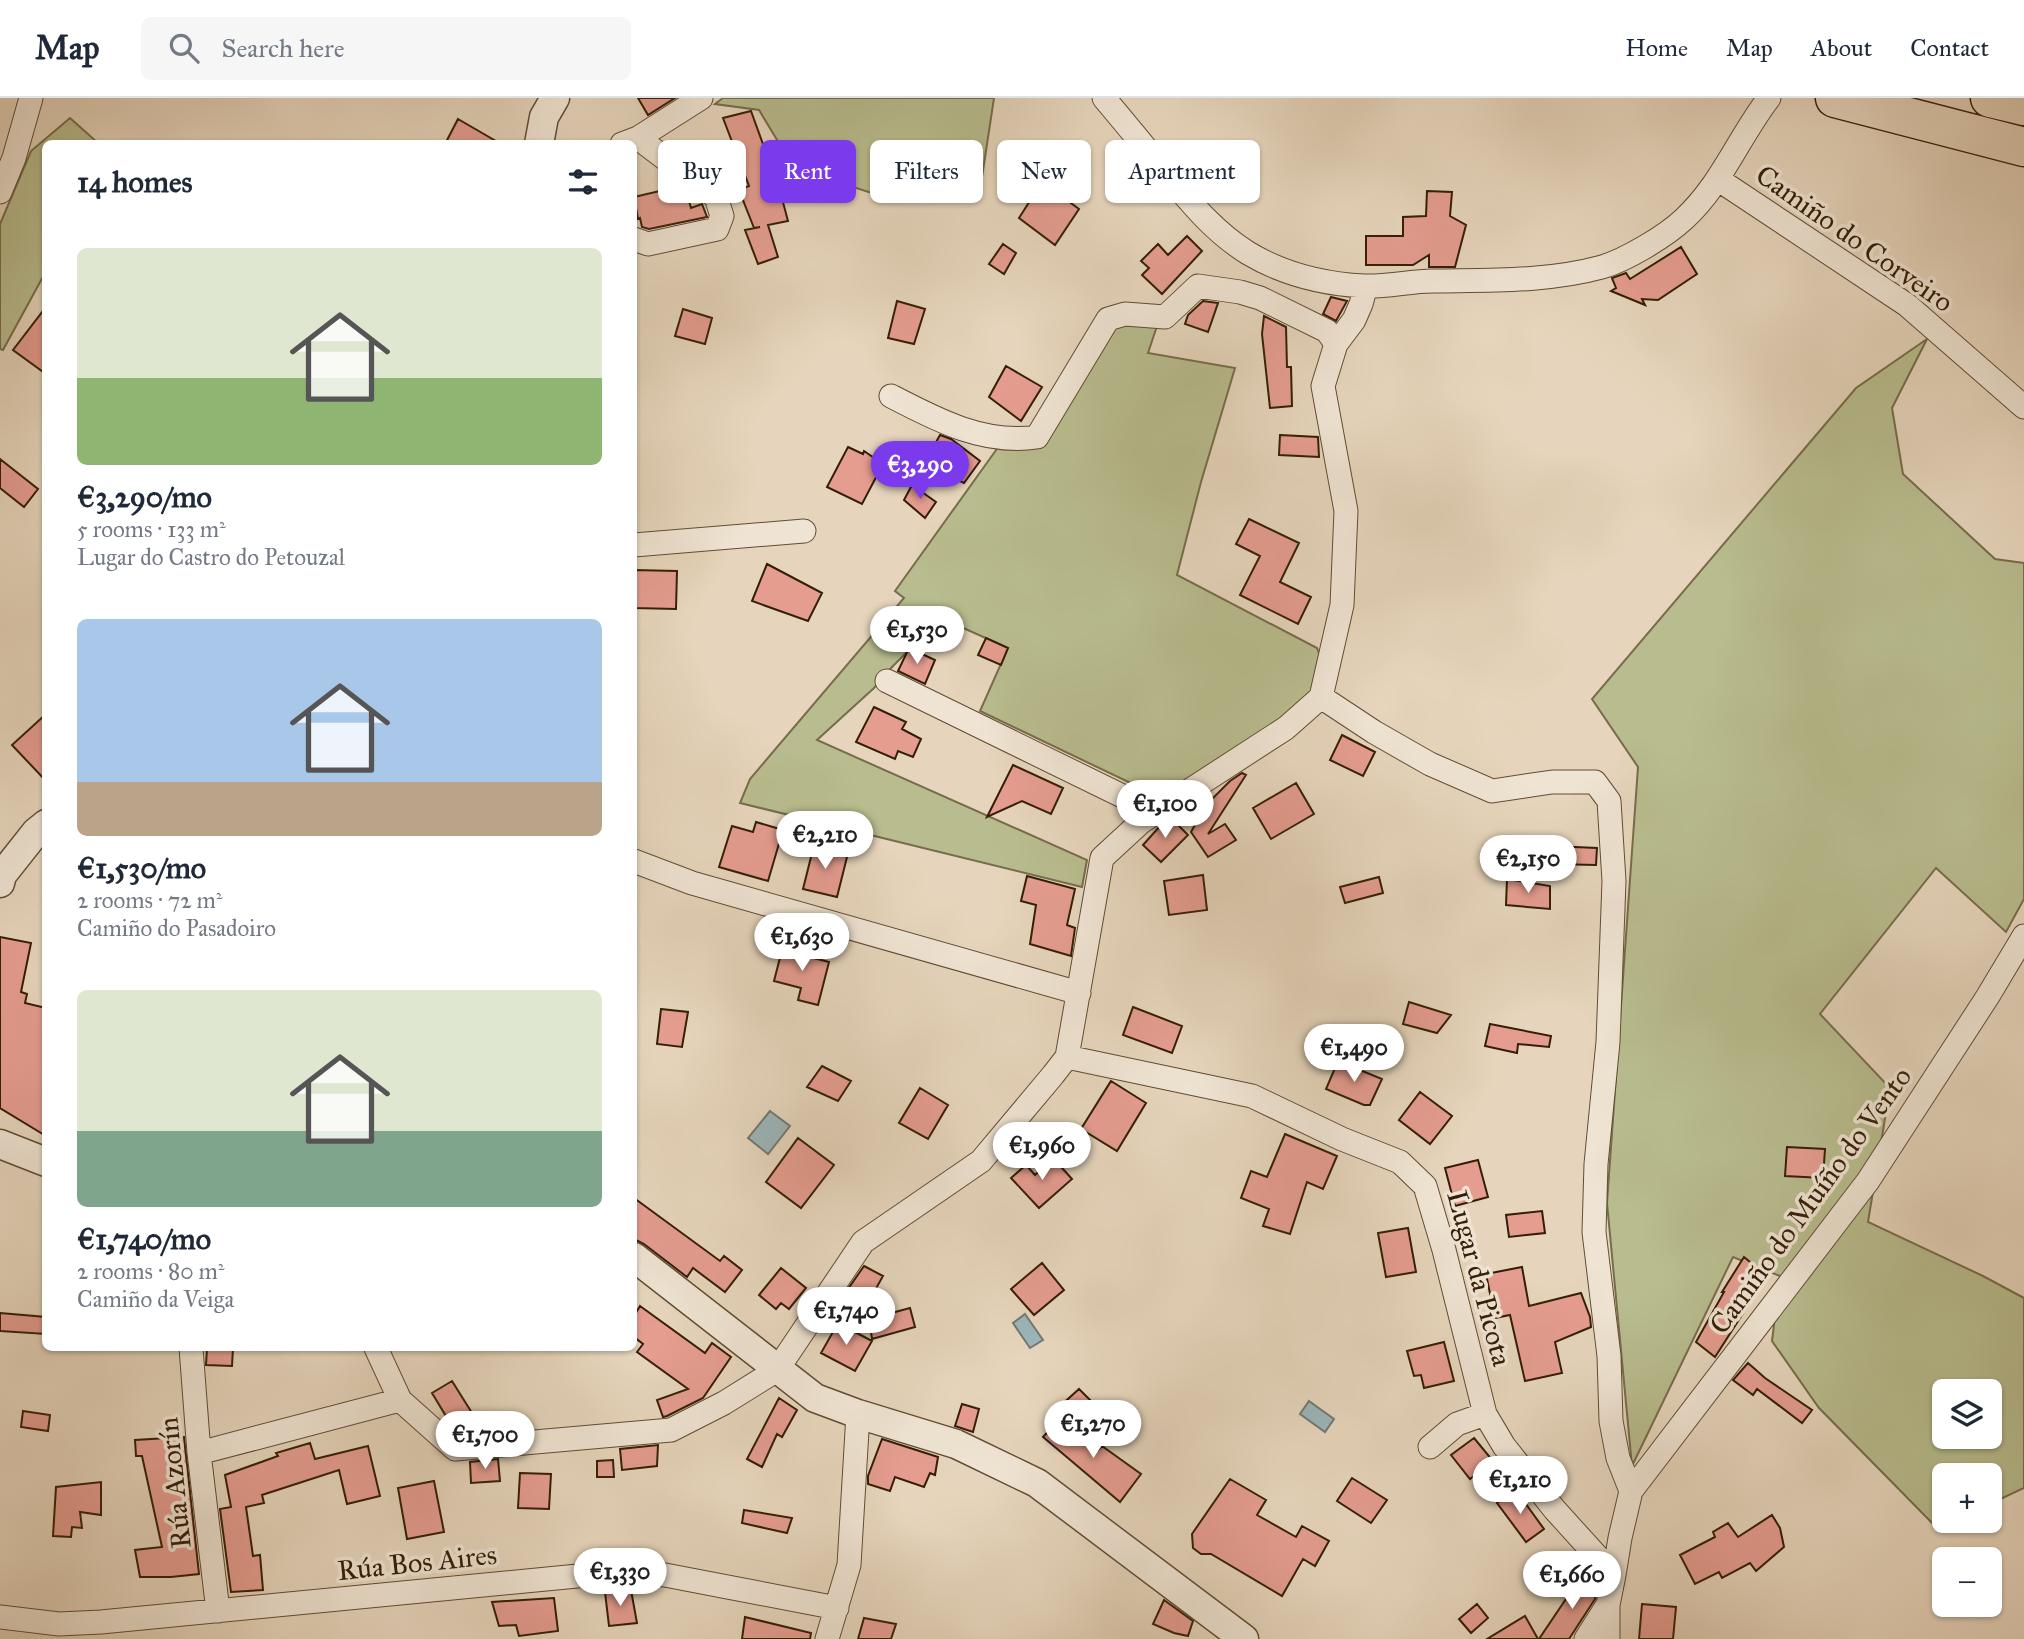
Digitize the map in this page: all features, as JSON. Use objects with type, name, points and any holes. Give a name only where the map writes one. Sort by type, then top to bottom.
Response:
[{"type":"highway","points":[[1835,98],[2024,147]]},
{"type":"highway","points":[[1990,98],[2024,106]]},
{"type":"street","points":[[0,192],[14,158],[31,98]]},
{"type":"street","points":[[632,140],[701,98]]},
{"type":"street","name":"Camiño do Corveiro","points":[[1104,98],[1192,205],[1218,232],[1281,270],[1318,281],[1366,286],[1430,281],[1511,281],[1565,275],[1604,267],[1643,248],[1683,220],[1719,180],[1907,305],[2024,407]]},
{"type":"street","points":[[1719,180],[1762,107]]},
{"type":"street","points":[[637,146],[716,197],[722,216],[716,229],[648,244],[637,240]]},
{"type":"street","points":[[891,396],[940,422],[985,436],[1019,439],[1037,437],[1108,319],[1125,314],[1165,317],[1198,286],[1261,298],[1327,331],[1336,344]]},
{"type":"street","points":[[377,1351],[400,1400],[455,1449],[671,1430],[724,1404],[777,1370],[863,1242],[981,1161],[1067,1057],[1102,858],[1141,822],[1286,728],[1321,697],[1342,606],[1346,511],[1323,386],[1336,344],[1354,320],[1362,304],[1366,286]]},
{"type":"street","points":[[637,545],[804,531]]},
{"type":"street","points":[[887,681],[1155,812]]},
{"type":"street","points":[[1321,697],[1430,764],[1492,791],[1552,782],[1595,782],[1609,801],[1614,881],[1612,964],[1608,1042],[1596,1164],[1594,1232],[1609,1356],[1611,1421],[1618,1458],[1631,1492],[1619,1538],[1608,1605],[1608,1639]]},
{"type":"street","points":[[0,883],[2,875],[42,827]]},
{"type":"street","points":[[637,863],[692,883],[1079,993]]},
{"type":"street","name":"Camiño do Muíño do Vento","points":[[1631,1492],[1867,1181],[2024,936]]},
{"type":"street","name":"Lugar da Picota","points":[[1067,1057],[1252,1096],[1342,1139],[1400,1162],[1425,1186],[1485,1414],[1513,1457],[1555,1510],[1614,1576]]},
{"type":"street","points":[[0,1144],[42,1160]]},
{"type":"street","points":[[637,1259],[815,1398],[956,1444],[1037,1483],[1244,1639]]},
{"type":"street","name":"Rúa Azorín","points":[[191,1351],[199,1453],[218,1611]]},
{"type":"street","points":[[199,1453],[400,1400]]},
{"type":"street","points":[[827,1639],[849,1565],[858,1414]]},
{"type":"street","points":[[1430,1447],[1457,1424],[1485,1414]]},
{"type":"street","name":"Rúa Bos Aires","points":[[0,1617],[78,1623],[629,1571],[653,1573],[837,1608]]},
{"type":"street","points":[[1586,1639],[1608,1605]]},
{"type":"green space","points":[[723,98],[994,98],[983,171],[983,140],[870,140],[870,192],[856,188],[856,140],[777,140],[759,110],[715,104]]},
{"type":"green space","points":[[70,118],[95,140],[44,140]]},
{"type":"green space","points":[[42,142],[42,278],[3,350],[0,349],[0,224],[31,151]]},
{"type":"green space","points":[[1115,325],[1157,326],[1148,353],[1235,368],[1177,575],[1317,648],[1322,660],[1313,691],[1255,742],[1162,798],[980,711],[1008,648],[941,618],[874,688],[817,740],[1087,860],[1082,887],[740,803],[750,779],[904,598],[895,591],[999,446],[1022,449]]},
{"type":"green space","points":[[1927,339],[1892,408],[1903,474],[1995,559],[2024,563],[2024,899],[2006,932],[1936,868],[1820,1014],[1890,1088],[1868,1222],[2024,1298],[2024,1488],[2002,1498],[2002,1463],[1932,1463],[1932,1523],[1819,1408],[1772,1341],[1780,1276],[1733,1257],[1632,1466],[1607,1203],[1638,767],[1592,699],[1856,388]]},
{"type":"water","points":[[770,1111],[790,1126],[768,1154],[748,1138]]},
{"type":"water","points":[[1025,1314],[1043,1340],[1030,1348],[1013,1323]]},
{"type":"water","points":[[1309,1401],[1334,1419],[1325,1432],[1300,1414]]},
{"type":"building","points":[[638,98],[675,98],[648,115]]},
{"type":"building","points":[[751,111],[761,140],[760,203],[783,203],[788,221],[768,225],[778,257],[758,264],[745,230],[760,227],[754,228],[744,203],[746,187],[749,186],[746,178],[746,140],[731,140],[723,118]]},
{"type":"building","points":[[458,119],[494,140],[447,140]]},
{"type":"building","points":[[658,191],[658,203],[690,203],[691,208],[702,204],[707,217],[649,229],[642,227],[637,214],[637,196]]},
{"type":"building","points":[[1427,191],[1452,192],[1450,216],[1466,225],[1455,267],[1429,267],[1429,255],[1413,265],[1366,265],[1366,236],[1403,236],[1403,217],[1426,216]]},
{"type":"building","points":[[1029,203],[1071,203],[1079,209],[1055,245],[1019,218]]},
{"type":"building","points":[[1187,236],[1202,251],[1162,294],[1142,275],[1149,268],[1141,261],[1158,244],[1168,255]]},
{"type":"building","points":[[1003,244],[1016,253],[1004,274],[989,264]]},
{"type":"building","points":[[1681,247],[1697,274],[1658,300],[1642,299],[1645,305],[1611,291],[1616,288],[1612,278],[1626,273],[1630,279]]},
{"type":"building","points":[[1331,297],[1347,301],[1336,321],[1323,314]]},
{"type":"building","points":[[897,301],[925,309],[914,344],[888,338]]},
{"type":"building","points":[[1203,301],[1218,303],[1208,332],[1185,324],[1188,315]]},
{"type":"building","points":[[683,309],[712,318],[705,344],[675,336]]},
{"type":"building","points":[[42,312],[42,371],[13,350]]},
{"type":"building","points":[[1264,316],[1286,327],[1292,406],[1270,408],[1262,334]]},
{"type":"building","points":[[1006,366],[1042,387],[1021,421],[989,397]]},
{"type":"building","points":[[940,435],[951,439],[980,461],[964,483],[924,464]]},
{"type":"building","points":[[1280,435],[1318,437],[1319,457],[1279,455]]},
{"type":"building","points":[[848,447],[863,454],[864,451],[883,464],[862,504],[827,487]]},
{"type":"building","points":[[0,459],[38,489],[24,507],[0,488]]},
{"type":"building","points":[[912,485],[936,502],[925,518],[904,500]]},
{"type":"building","points":[[1249,519],[1299,543],[1280,582],[1311,597],[1298,624],[1240,595],[1260,556],[1236,544]]},
{"type":"building","points":[[767,564],[822,593],[808,621],[752,601]]},
{"type":"building","points":[[637,570],[677,571],[676,609],[637,608]]},
{"type":"building","points":[[986,638],[1008,648],[1001,665],[978,655]]},
{"type":"building","points":[[909,648],[935,660],[925,684],[898,671]]},
{"type":"building","points":[[874,707],[906,722],[902,729],[921,739],[913,757],[898,751],[895,759],[856,742]]},
{"type":"building","points":[[42,718],[42,777],[12,745]]},
{"type":"building","points":[[1342,735],[1375,752],[1363,776],[1330,760]]},
{"type":"building","points":[[1013,765],[1063,788],[1051,814],[1022,801],[987,817]]},
{"type":"building","points":[[1242,773],[1246,775],[1208,834],[1225,824],[1236,840],[1208,857],[1191,832],[1206,805]]},
{"type":"building","points":[[1296,783],[1314,814],[1271,839],[1253,808]]},
{"type":"building","points":[[1169,821],[1173,825],[1176,823],[1188,835],[1161,862],[1143,845],[1160,826]]},
{"type":"building","points":[[756,822],[783,830],[768,881],[719,867],[732,826],[753,832]]},
{"type":"building","points":[[814,845],[848,853],[837,897],[803,889]]},
{"type":"building","points":[[1552,846],[1597,848],[1596,865],[1551,864]]},
{"type":"building","points":[[1203,875],[1207,910],[1169,915],[1164,881]]},
{"type":"building","points":[[1027,876],[1075,889],[1067,925],[1075,928],[1071,956],[1030,944],[1036,905],[1021,901]]},
{"type":"building","points":[[1379,877],[1383,893],[1345,903],[1340,887]]},
{"type":"building","points":[[1507,879],[1550,886],[1550,909],[1506,905]]},
{"type":"building","points":[[0,937],[31,943],[21,992],[27,994],[25,1003],[42,1007],[42,1134],[0,1108]]},
{"type":"building","points":[[784,942],[804,947],[802,955],[829,962],[818,1005],[798,1000],[801,988],[774,981]]},
{"type":"building","points":[[1409,1002],[1451,1015],[1437,1033],[1403,1024]]},
{"type":"building","points":[[1133,1007],[1182,1026],[1172,1053],[1123,1035]]},
{"type":"building","points":[[661,1009],[688,1012],[682,1047],[657,1044]]},
{"type":"building","points":[[1490,1024],[1551,1036],[1549,1047],[1518,1044],[1517,1053],[1485,1046]]},
{"type":"building","points":[[1338,1061],[1382,1079],[1370,1105],[1326,1089]]},
{"type":"building","points":[[822,1066],[851,1081],[838,1101],[807,1087]]},
{"type":"building","points":[[1111,1081],[1146,1103],[1117,1151],[1081,1129]]},
{"type":"building","points":[[920,1088],[948,1105],[928,1139],[899,1123]]},
{"type":"building","points":[[1420,1092],[1452,1116],[1430,1144],[1399,1120]]},
{"type":"building","points":[[1285,1134],[1337,1156],[1323,1189],[1307,1182],[1290,1234],[1263,1226],[1269,1209],[1241,1198],[1251,1171],[1267,1177]]},
{"type":"building","points":[[798,1138],[834,1165],[801,1208],[766,1182]]},
{"type":"building","points":[[1787,1147],[1825,1149],[1823,1178],[1785,1176]]},
{"type":"building","points":[[1053,1158],[1072,1179],[1039,1208],[1011,1178],[1026,1165],[1035,1175]]},
{"type":"building","points":[[1478,1160],[1488,1197],[1455,1206],[1445,1168]]},
{"type":"building","points":[[637,1200],[720,1261],[724,1256],[742,1270],[725,1292],[693,1268],[687,1277],[637,1240]]},
{"type":"building","points":[[1542,1211],[1545,1233],[1509,1237],[1506,1215]]},
{"type":"building","points":[[1408,1228],[1416,1272],[1386,1277],[1378,1233]]},
{"type":"building","points":[[1744,1257],[1767,1276],[1715,1357],[1696,1342]]},
{"type":"building","points":[[1042,1263],[1064,1290],[1034,1315],[1011,1289]]},
{"type":"building","points":[[864,1266],[883,1276],[869,1301],[848,1289]]},
{"type":"building","points":[[1522,1267],[1529,1306],[1581,1293],[1591,1327],[1555,1342],[1562,1373],[1525,1381],[1510,1315],[1495,1318],[1486,1274]]},
{"type":"building","points":[[781,1268],[806,1288],[789,1309],[781,1303],[776,1309],[759,1295]]},
{"type":"building","points":[[640,1306],[705,1353],[712,1343],[731,1357],[703,1398],[667,1416],[663,1417],[657,1400],[688,1389],[637,1352],[643,1344],[637,1339],[637,1311]]},
{"type":"building","points":[[910,1308],[915,1327],[872,1339],[869,1319]]},
{"type":"building","points":[[0,1313],[42,1317],[42,1334],[0,1331]]},
{"type":"building","points":[[838,1323],[872,1341],[855,1371],[821,1353]]},
{"type":"building","points":[[1444,1342],[1454,1381],[1424,1388],[1421,1375],[1414,1376],[1407,1351]]},
{"type":"building","points":[[207,1351],[233,1351],[232,1366],[206,1365]]},
{"type":"building","points":[[1748,1363],[1812,1410],[1802,1423],[1757,1389],[1753,1395],[1733,1380]]},
{"type":"building","points":[[452,1381],[472,1413],[452,1426],[432,1393]]},
{"type":"building","points":[[1079,1389],[1093,1403],[1071,1421],[1057,1409]]},
{"type":"building","points":[[779,1398],[797,1410],[782,1437],[777,1434],[762,1467],[747,1459]]},
{"type":"building","points":[[962,1404],[979,1409],[973,1432],[955,1426]]},
{"type":"building","points":[[23,1411],[50,1415],[48,1431],[21,1427]]},
{"type":"building","points":[[1062,1417],[1098,1450],[1102,1446],[1141,1474],[1120,1502],[1043,1437]]},
{"type":"building","points":[[184,1437],[199,1574],[140,1577],[135,1550],[162,1547],[142,1456],[136,1456],[135,1440]]},
{"type":"building","points":[[1474,1438],[1493,1461],[1470,1479],[1451,1455]]},
{"type":"building","points":[[882,1439],[938,1457],[935,1475],[930,1473],[924,1487],[895,1477],[890,1491],[868,1484],[868,1476]]},
{"type":"building","points":[[310,1443],[315,1459],[368,1446],[380,1496],[347,1504],[339,1470],[262,1495],[264,1503],[246,1507],[253,1556],[260,1555],[263,1590],[231,1592],[220,1509],[231,1507],[225,1475],[278,1456],[276,1453]]},
{"type":"building","points":[[658,1445],[657,1466],[622,1470],[620,1449]]},
{"type":"building","points":[[498,1459],[500,1481],[471,1483],[470,1462]]},
{"type":"building","points":[[613,1460],[614,1477],[597,1477],[597,1461]]},
{"type":"building","points":[[520,1473],[551,1474],[549,1509],[518,1508]]},
{"type":"building","points":[[1352,1478],[1387,1500],[1371,1523],[1337,1501]]},
{"type":"building","points":[[1230,1479],[1266,1500],[1257,1515],[1296,1537],[1302,1526],[1329,1541],[1315,1566],[1303,1559],[1282,1596],[1211,1554],[1201,1554],[1193,1548],[1192,1534]]},
{"type":"building","points":[[434,1481],[444,1532],[407,1539],[398,1488]]},
{"type":"building","points":[[101,1482],[101,1515],[80,1512],[82,1528],[72,1527],[71,1537],[53,1536],[56,1487]]},
{"type":"building","points":[[1515,1489],[1544,1529],[1526,1542],[1497,1503]]},
{"type":"building","points":[[744,1510],[792,1518],[787,1533],[742,1523]]},
{"type":"building","points":[[1772,1515],[1780,1528],[1784,1547],[1756,1571],[1750,1563],[1722,1578],[1719,1572],[1695,1584],[1680,1555],[1715,1537],[1713,1532],[1728,1523],[1738,1537]]},
{"type":"building","points":[[1591,1575],[1598,1581],[1595,1599],[1569,1639],[1539,1639],[1570,1593]]},
{"type":"building","points":[[631,1590],[637,1623],[609,1626],[605,1592]]},
{"type":"building","points":[[554,1598],[558,1631],[519,1636],[516,1625],[499,1626],[492,1602]]},
{"type":"building","points":[[1164,1600],[1193,1621],[1188,1636],[1153,1624]]},
{"type":"building","points":[[1477,1604],[1488,1618],[1471,1633],[1459,1619]]},
{"type":"building","points":[[1642,1604],[1676,1607],[1673,1639],[1639,1639]]},
{"type":"building","points":[[1525,1616],[1538,1639],[1487,1639]]},
{"type":"building","points":[[745,1617],[811,1633],[810,1639],[742,1639]]},
{"type":"building","points":[[864,1618],[896,1624],[891,1639],[858,1639]]}]
